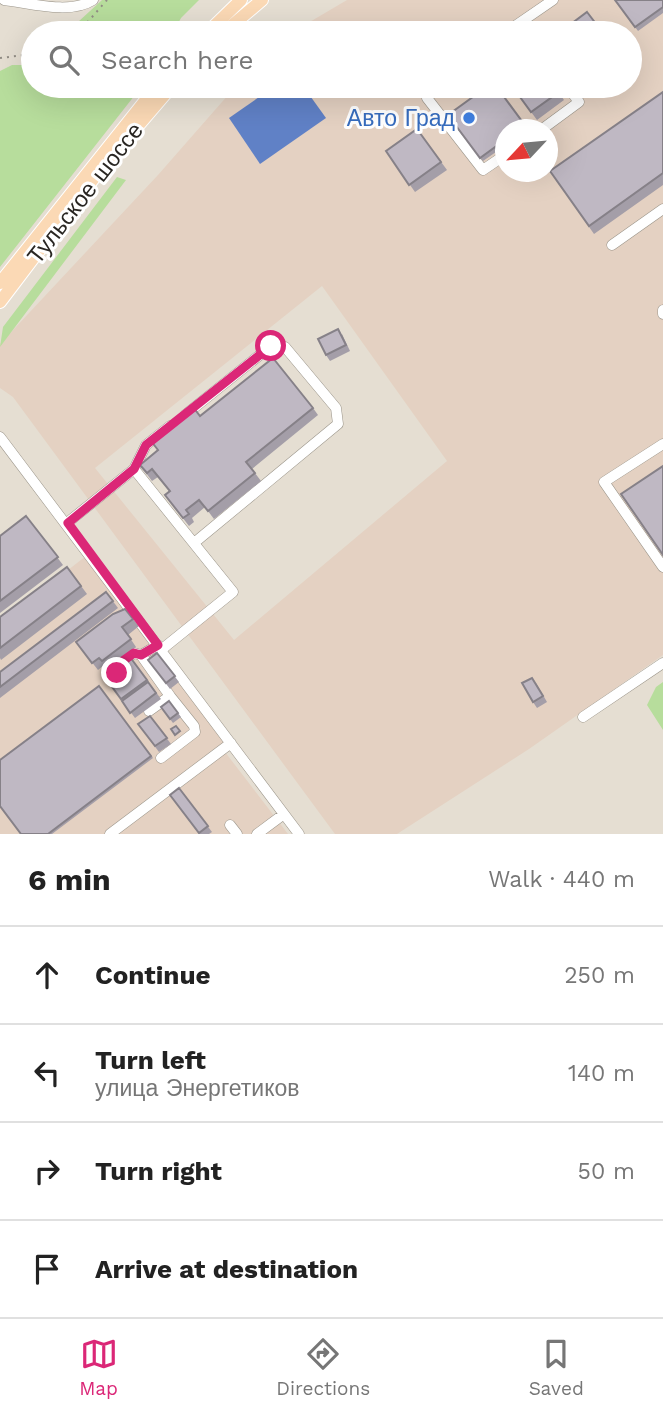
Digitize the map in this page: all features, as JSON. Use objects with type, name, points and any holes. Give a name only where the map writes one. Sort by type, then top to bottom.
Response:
[{"type":"main road","points":[[219,21],[241,0]]},
{"type":"main road","points":[[237,21],[262,0]]},
{"type":"main road","name":"Тульское шоссе","points":[[0,283],[146,98]]},
{"type":"main road","name":"Тульское шоссе","points":[[0,302],[100,170],[162,98]]},
{"type":"street","points":[[4,0],[85,5],[93,0]]},
{"type":"street","points":[[525,21],[553,0]]},
{"type":"street","points":[[427,98],[483,170],[495,162]]},
{"type":"street","points":[[556,119],[579,102],[576,98]]},
{"type":"street","points":[[612,245],[663,209]]},
{"type":"street","points":[[68,523],[134,469],[146,445],[271,346],[285,347],[336,408],[338,424],[194,543]]},
{"type":"street","points":[[0,436],[68,523],[299,834]]},
{"type":"street","points":[[663,444],[604,482],[663,567]]},
{"type":"street","points":[[117,673],[113,668],[134,653],[141,655],[160,647],[233,592],[134,469]]},
{"type":"street","points":[[141,655],[194,726],[195,732],[161,758]]},
{"type":"street","points":[[583,716],[663,663]]},
{"type":"street","points":[[149,711],[170,696]]},
{"type":"street","points":[[110,834],[231,743]]},
{"type":"street","points":[[262,832],[284,814]]},
{"type":"street","points":[[230,825],[237,834]]},
{"type":"path","points":[[89,21],[107,0]]},
{"type":"path","points":[[0,58],[21,55]]},
{"type":"shaded area","points":[[347,0],[663,0],[663,655],[529,749],[397,834],[335,834],[13,397],[0,388],[0,344],[158,175],[225,98],[642,98],[642,21],[311,21]],"holes":[[[322,286],[447,461],[234,640],[95,468]]]},
{"type":"shaded area","points":[[86,556],[222,732],[225,752],[288,834],[0,834],[0,623]]},
{"type":"green space","points":[[102,0],[199,0],[179,21],[79,21]]},
{"type":"green space","points":[[12,65],[21,65],[21,98],[133,98],[0,267],[0,71]]},
{"type":"green space","points":[[117,177],[126,180],[0,347],[3,327]]},
{"type":"green space","points":[[663,682],[663,730],[647,705],[656,687]]},
{"type":"water","points":[[258,98],[312,98],[326,118],[260,164],[229,118]]},
{"type":"building","points":[[615,0],[663,0],[663,7],[642,22],[631,21]]},
{"type":"building","points":[[587,12],[594,21],[575,21]]},
{"type":"building","points":[[663,92],[663,173],[589,226],[558,182],[558,165]]},
{"type":"building","points":[[471,98],[505,98],[520,119],[495,119],[495,147],[480,158],[448,115]]},
{"type":"building","points":[[521,98],[551,98],[531,112]]},
{"type":"building","points":[[417,129],[441,162],[409,185],[386,151]]},
{"type":"building","points":[[338,329],[346,345],[326,355],[318,339]]},
{"type":"building","points":[[273,358],[313,408],[246,462],[255,473],[208,511],[199,500],[186,510],[189,514],[183,518],[165,495],[170,491],[152,469],[147,473],[140,465],[158,450],[151,441],[193,407],[200,416]]},
{"type":"building","points":[[663,466],[663,555],[621,494]]},
{"type":"building","points":[[26,516],[58,557],[0,601],[0,536]]},
{"type":"building","points":[[67,567],[81,586],[0,648],[0,617]]},
{"type":"building","points":[[106,592],[113,601],[0,687],[0,672]]},
{"type":"building","points":[[125,609],[133,619],[122,627],[131,639],[102,661],[99,658],[92,663],[76,642],[113,614]]},
{"type":"building","points":[[157,653],[175,676],[166,683],[148,660]]},
{"type":"building","points":[[130,657],[147,680],[121,699],[104,676]]},
{"type":"building","points":[[532,678],[543,696],[533,702],[522,683]]},
{"type":"building","points":[[148,682],[156,693],[130,713],[122,701]]},
{"type":"building","points":[[99,686],[151,756],[48,834],[21,834],[0,806],[0,760]]},
{"type":"building","points":[[169,701],[178,713],[170,719],[161,707]]},
{"type":"building","points":[[150,716],[167,738],[155,746],[138,724]]},
{"type":"building","points":[[176,726],[180,731],[175,735],[171,729]]},
{"type":"building","points":[[179,788],[208,826],[199,833],[170,795]]},
{"type":"place","name":"Авто Град","points":[[469,118]]},
{"type":"route","points":[[117,673],[113,668],[134,653],[141,655],[158,645],[68,523],[134,469],[146,445],[271,346]]}]
